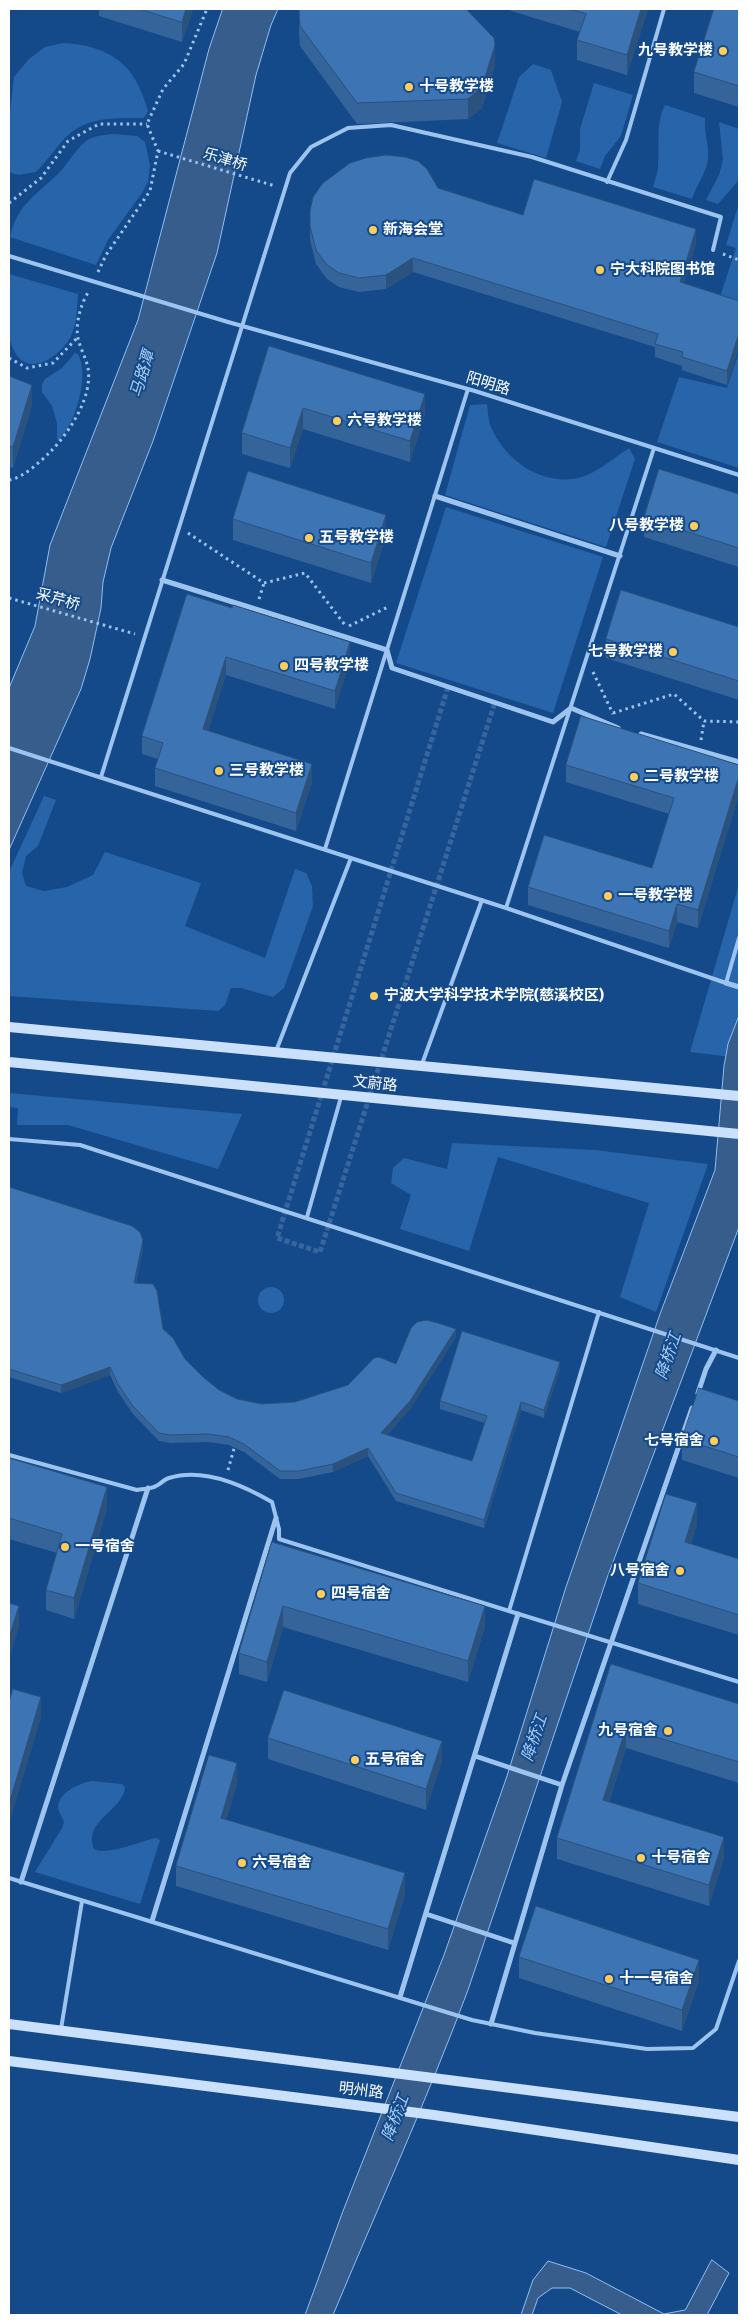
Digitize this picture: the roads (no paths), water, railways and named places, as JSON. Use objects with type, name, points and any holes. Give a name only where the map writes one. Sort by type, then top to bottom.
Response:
[{"type":"main road","name":"文蔚路","points":[[9,1027],[739,1096]]},
{"type":"main road","name":"文蔚路","points":[[9,1062],[739,1134]]},
{"type":"main road","name":"明州路","points":[[9,2024],[376,2069],[739,2117]]},
{"type":"main road","name":"明州路","points":[[9,2061],[434,2115],[739,2160]]},
{"type":"street","points":[[435,496],[620,556]]},
{"type":"street","points":[[162,580],[387,650],[392,668],[553,722],[571,708],[628,731]]},
{"type":"street","points":[[637,733],[739,762]]},
{"type":"street","points":[[727,983],[739,987]]},
{"type":"street","points":[[491,2024],[562,1785],[706,1370],[716,1350]]},
{"type":"street","points":[[21,1882],[148,1488]]},
{"type":"street","points":[[152,1921],[276,1518]]},
{"type":"street","points":[[400,1997],[518,1614]]},
{"type":"street","points":[[475,1756],[562,1785]]},
{"type":"street","points":[[426,1914],[514,1943]]},
{"type":"lane","points":[[607,182],[626,140],[664,9]]},
{"type":"lane","points":[[101,777],[290,173],[311,147],[348,128],[391,125],[532,158],[721,216],[713,250]]},
{"type":"lane","name":"阳明路","points":[[9,256],[228,322],[468,389],[739,475]]},
{"type":"lane","points":[[324,849],[468,389]]},
{"type":"lane","points":[[506,908],[654,448]]},
{"type":"lane","points":[[9,748],[482,900],[727,983],[739,938]]},
{"type":"lane","points":[[276,1052],[351,858]]},
{"type":"lane","points":[[421,1066],[482,900]]},
{"type":"lane","points":[[307,1217],[342,1095]]},
{"type":"lane","points":[[9,1139],[80,1145],[739,1358]]},
{"type":"lane","points":[[509,1611],[599,1312]]},
{"type":"lane","points":[[9,1455],[137,1490],[155,1487],[166,1478],[189,1473],[225,1481],[249,1489],[272,1502],[279,1529],[278,1539],[739,1682]]},
{"type":"lane","points":[[9,1878],[472,2020],[535,2033],[647,2049],[693,2048],[716,2029],[739,1961]]},
{"type":"lane","points":[[61,2030],[82,1901]]},
{"type":"water","name":"马路潭","points":[[223,9],[278,9],[271,25],[256,75],[217,253],[153,441],[111,548],[103,582],[101,608],[90,659],[81,689],[9,850],[9,688],[35,626],[50,545],[138,320],[209,49]]},
{"type":"water","name":"降桥江","points":[[739,1016],[739,1227],[607,1578],[468,1990],[452,2031],[333,2315],[305,2315],[343,2211],[444,1955],[507,1776],[566,1587],[660,1314],[715,1170],[724,1066],[728,1044]]},
{"type":"water","points":[[712,2260],[729,2273],[707,2315],[622,2315],[570,2288],[552,2288],[538,2298],[532,2315],[521,2315],[533,2280],[548,2261],[586,2273],[664,2314],[685,2310]]},
{"type":"tunnel","points":[[448,687],[277,1238],[320,1252],[495,702]]},
{"type":"place","name":"九号教学楼","points":[[723,51]]},
{"type":"place","name":"十号教学楼","points":[[409,87]]},
{"type":"place","name":"新海会堂","points":[[373,230]]},
{"type":"place","name":"宁大科院图书馆","points":[[600,270]]},
{"type":"place","name":"六号教学楼","points":[[337,421]]},
{"type":"place","name":"八号教学楼","points":[[694,526]]},
{"type":"place","name":"五号教学楼","points":[[309,538]]},
{"type":"place","name":"七号教学楼","points":[[673,652]]},
{"type":"place","name":"四号教学楼","points":[[284,666]]},
{"type":"place","name":"三号教学楼","points":[[219,771]]},
{"type":"place","name":"二号教学楼","points":[[634,777]]},
{"type":"place","name":"一号教学楼","points":[[608,896]]},
{"type":"place","name":"宁波大学科学技术学院(慈溪校区)","points":[[374,996]]},
{"type":"place","name":"七号宿舍","points":[[714,1441]]},
{"type":"place","name":"一号宿舍","points":[[65,1547]]},
{"type":"place","name":"八号宿舍","points":[[680,1571]]},
{"type":"place","name":"四号宿舍","points":[[321,1594]]},
{"type":"place","name":"九号宿舍","points":[[668,1731]]},
{"type":"place","name":"五号宿舍","points":[[355,1760]]},
{"type":"place","name":"十号宿舍","points":[[641,1858]]},
{"type":"place","name":"六号宿舍","points":[[242,1863]]},
{"type":"place","name":"十一号宿舍","points":[[609,1979]]}]
